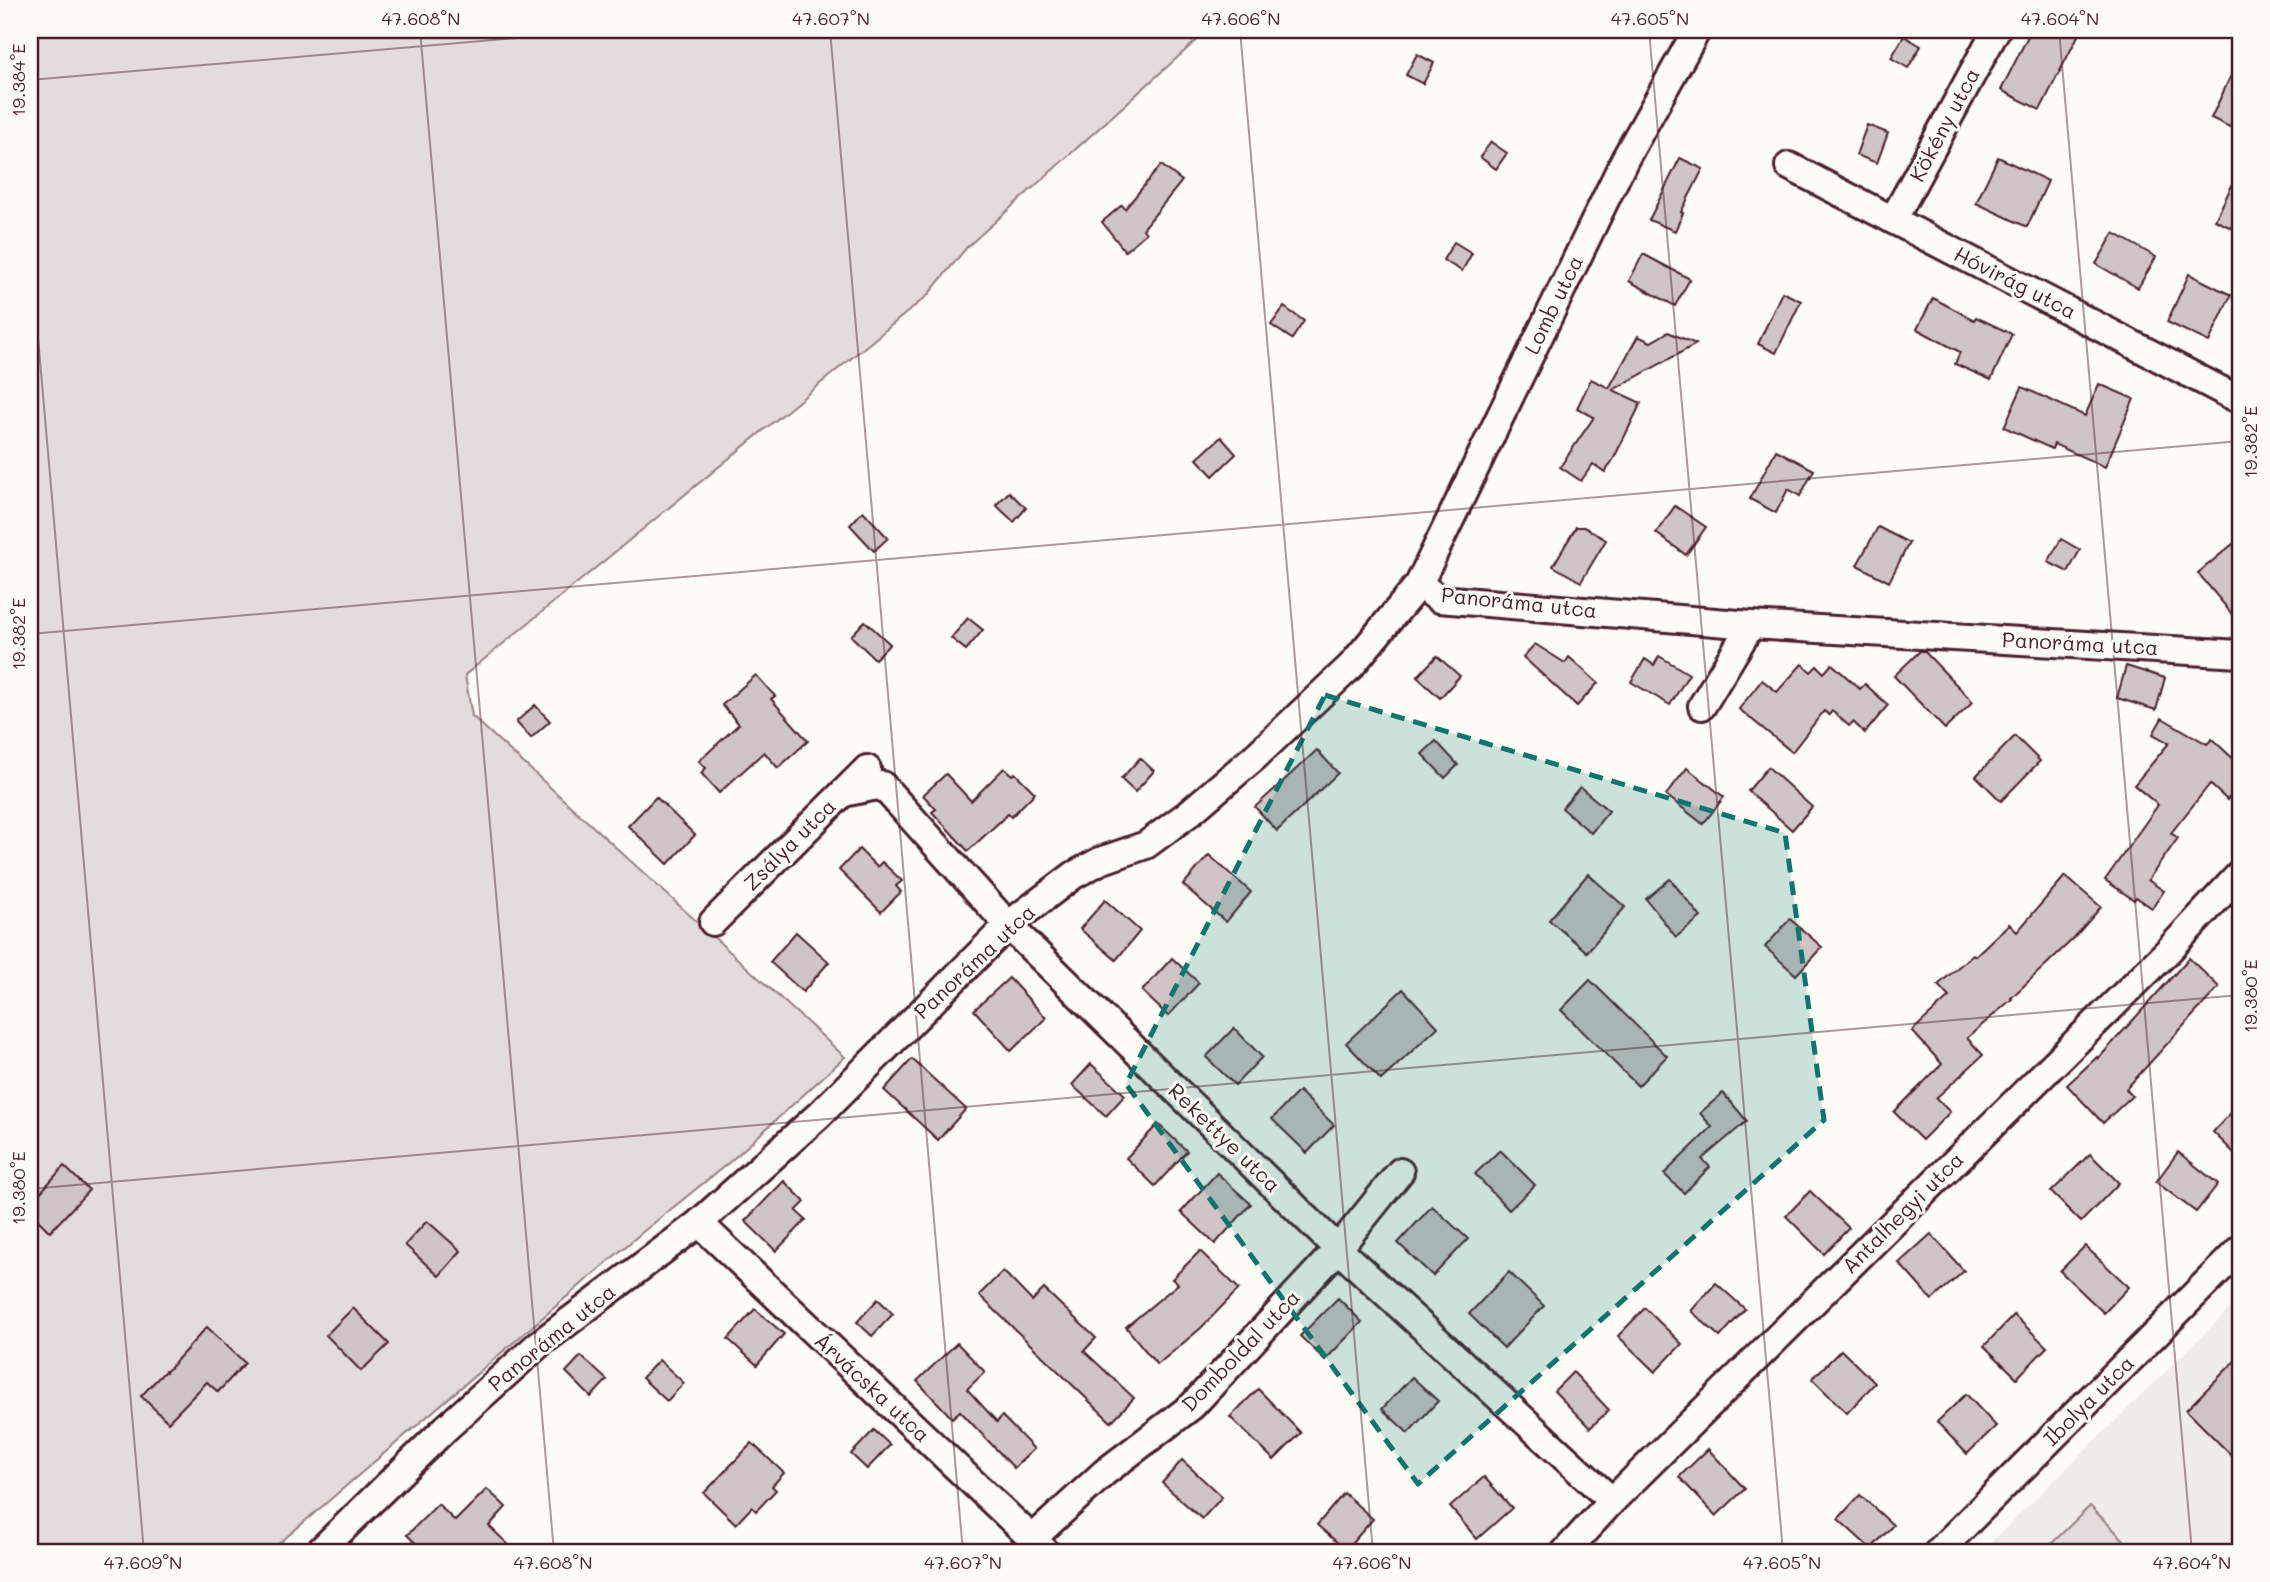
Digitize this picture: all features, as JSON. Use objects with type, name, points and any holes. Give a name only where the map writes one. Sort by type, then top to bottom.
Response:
[{"type":"street","name":"Lomb utca","points":[[1419,584],[1625,159],[1697,30]]},
{"type":"street","name":"Kökény utca","points":[[1893,220],[1996,30]]},
{"type":"street","name":"Hóvirág utca","points":[[1789,166],[2240,400]]},
{"type":"street","name":"Panoráma utca","points":[[319,1552],[446,1428],[539,1344],[699,1223],[820,1114],[1008,925],[1074,875],[1100,861],[1146,845],[1188,814],[1256,755],[1351,666],[1419,584],[1439,599],[1751,625],[2240,654]]},
{"type":"street","points":[[1702,706],[1751,625]]},
{"type":"street","name":"Zsálya utca","points":[[713,922],[867,769]]},
{"type":"street","name":"Rekettye utca","points":[[843,793],[882,785],[1008,925],[1338,1249],[1612,1502]]},
{"type":"street","name":"Antalhegyi utca","points":[[1565,1552],[1612,1502],[2158,960],[2240,874]]},
{"type":"street","name":"Domboldal utca","points":[[1039,1546],[1105,1472],[1192,1406],[1338,1249],[1400,1172]]},
{"type":"street","name":"Árvácska utca","points":[[699,1223],[1039,1546]]},
{"type":"street","name":"Ibolya utca","points":[[1938,1552],[2240,1249]]},
{"type":"highlighted area","points":[[1325,695],[1785,833],[1824,1120],[1418,1484],[1126,1084]]},
{"type":"shaded area","points":[[30,30],[1208,30],[967,247],[927,296],[465,675],[472,716],[845,1057],[732,1160],[639,1235],[269,1552],[30,1552]]},
{"type":"shaded area","points":[[2240,1299],[2240,1552],[1981,1552]]},
{"type":"shaded area","points":[[2090,1506],[2136,1552],[2043,1552]]},
{"type":"building","points":[[2031,30],[2081,30],[2040,110],[2001,90]]},
{"type":"building","points":[[1904,36],[1921,46],[1908,68],[1891,58]]},
{"type":"building","points":[[1417,54],[1434,63],[1423,84],[1406,75]]},
{"type":"building","points":[[2240,56],[2240,132],[2211,118]]},
{"type":"building","points":[[1867,125],[1888,133],[1877,163],[1856,155]]},
{"type":"building","points":[[1491,142],[1507,153],[1496,169],[1480,157]]},
{"type":"building","points":[[1998,157],[2048,181],[2027,227],[1976,203]]},
{"type":"building","points":[[1680,158],[1703,169],[1681,212],[1683,213],[1675,231],[1649,220]]},
{"type":"building","points":[[1161,165],[1182,181],[1143,229],[1146,233],[1125,251],[1102,222],[1122,205],[1125,209]]},
{"type":"building","points":[[2240,169],[2240,214],[2233,229],[2215,220]]},
{"type":"building","points":[[2114,233],[2156,257],[2138,288],[2096,264]]},
{"type":"building","points":[[1454,242],[1472,253],[1462,271],[1443,260]]},
{"type":"building","points":[[1643,254],[1690,279],[1675,306],[1629,281]]},
{"type":"building","points":[[2189,274],[2231,295],[2209,342],[2167,322]]},
{"type":"building","points":[[1782,292],[1801,301],[1776,353],[1758,344]]},
{"type":"building","points":[[1933,298],[1974,320],[1976,317],[2012,334],[1991,380],[1955,364],[1960,352],[1917,329]]},
{"type":"building","points":[[1284,307],[1304,321],[1292,339],[1271,325]]},
{"type":"building","points":[[1668,332],[1696,344],[1613,390],[1641,403],[1605,472],[1593,464],[1581,481],[1560,467],[1594,417],[1577,408],[1591,379],[1609,388],[1638,336],[1651,342]]},
{"type":"building","points":[[2099,384],[2134,399],[2105,467],[2054,444],[2052,449],[2004,427],[2022,387],[2085,416]]},
{"type":"building","points":[[1221,437],[1236,454],[1213,476],[1197,459]]},
{"type":"building","points":[[1776,450],[1814,470],[1800,496],[1788,489],[1776,513],[1750,499]]},
{"type":"building","points":[[1009,492],[1026,508],[1014,522],[996,505]]},
{"type":"building","points":[[1675,506],[1706,527],[1686,555],[1656,533]]},
{"type":"building","points":[[863,511],[888,538],[874,551],[850,525]]},
{"type":"building","points":[[1576,527],[1584,527],[1606,540],[1581,582],[1553,566]]},
{"type":"building","points":[[1878,527],[1909,543],[1889,582],[1857,565]]},
{"type":"building","points":[[2240,538],[2240,624],[2198,573]]},
{"type":"building","points":[[2061,539],[2080,550],[2068,572],[2048,562]]},
{"type":"building","points":[[968,618],[983,630],[966,650],[951,638]]},
{"type":"building","points":[[865,621],[890,644],[875,659],[851,636]]},
{"type":"building","points":[[1535,644],[1565,663],[1569,657],[1598,683],[1577,706],[1523,657]]},
{"type":"building","points":[[1920,651],[1924,651],[1973,702],[1945,729],[1894,676]]},
{"type":"building","points":[[1437,656],[1460,676],[1440,698],[1417,677]]},
{"type":"building","points":[[1659,656],[1689,674],[1670,705],[1631,682],[1645,659],[1654,665]]},
{"type":"building","points":[[1802,664],[1811,672],[1817,666],[1824,673],[1832,664],[1860,689],[1865,684],[1888,705],[1865,733],[1853,722],[1849,726],[1832,711],[1829,715],[1824,711],[1792,752],[1739,709],[1762,680],[1777,692]]},
{"type":"building","points":[[2126,666],[2165,678],[2156,710],[2117,698]]},
{"type":"building","points":[[756,675],[775,696],[771,699],[808,741],[778,768],[764,752],[719,793],[701,773],[706,768],[699,761],[739,724],[722,705]]},
{"type":"building","points":[[535,705],[550,721],[531,738],[516,722]]},
{"type":"building","points":[[2162,718],[2207,744],[2212,739],[2240,765],[2240,786],[2227,800],[2210,784],[2171,833],[2178,838],[2148,880],[2164,891],[2152,908],[2136,897],[2134,900],[2105,880],[2158,805],[2134,785],[2169,743],[2153,734]]},
{"type":"building","points":[[2015,736],[2040,761],[2001,801],[1976,776]]},
{"type":"building","points":[[1436,741],[1458,765],[1445,778],[1422,754]]},
{"type":"building","points":[[1317,750],[1338,773],[1277,831],[1255,807]]},
{"type":"building","points":[[1140,758],[1154,771],[1135,792],[1121,779]]},
{"type":"building","points":[[1768,767],[1812,807],[1792,830],[1748,791]]},
{"type":"building","points":[[1004,768],[1012,775],[1015,773],[1035,793],[1011,817],[1008,814],[968,851],[932,812],[936,809],[923,795],[946,774],[971,801]]},
{"type":"building","points":[[1687,768],[1724,797],[1703,824],[1666,795]]},
{"type":"building","points":[[1580,787],[1609,811],[1591,833],[1562,808]]},
{"type":"building","points":[[656,797],[695,835],[668,864],[628,826]]},
{"type":"building","points":[[859,849],[877,867],[882,862],[902,881],[896,886],[901,892],[881,912],[839,870]]},
{"type":"building","points":[[1209,855],[1251,892],[1226,922],[1183,885]]},
{"type":"building","points":[[1588,874],[1625,907],[1587,952],[1549,920]]},
{"type":"building","points":[[2065,876],[2101,907],[2072,940],[2012,999],[1967,1038],[1983,1055],[1936,1098],[1950,1112],[1922,1140],[1894,1112],[1942,1064],[1912,1031],[1949,997],[1938,985],[1973,954],[1975,956],[2009,924],[2017,932]]},
{"type":"building","points":[[1670,879],[1701,917],[1676,937],[1646,899]]},
{"type":"building","points":[[1105,900],[1140,931],[1116,960],[1080,929]]},
{"type":"building","points":[[1790,919],[1822,947],[1796,975],[1765,947]]},
{"type":"building","points":[[796,932],[829,962],[803,992],[770,962]]},
{"type":"building","points":[[1172,958],[1199,983],[1168,1016],[1142,991]]},
{"type":"building","points":[[2189,958],[2219,987],[2126,1089],[2132,1096],[2103,1123],[2067,1085],[2097,1057],[2098,1059]]},
{"type":"building","points":[[1009,978],[1046,1018],[1011,1051],[974,1010]]},
{"type":"building","points":[[1590,980],[1667,1056],[1638,1086],[1561,1010]]},
{"type":"building","points":[[1403,989],[1438,1027],[1381,1080],[1346,1043]]},
{"type":"building","points":[[1234,1028],[1262,1057],[1235,1085],[1206,1057]]},
{"type":"building","points":[[912,1059],[966,1109],[938,1140],[884,1090]]},
{"type":"building","points":[[1091,1064],[1125,1095],[1106,1116],[1072,1085]]},
{"type":"building","points":[[1299,1091],[1334,1125],[1307,1153],[1272,1119]]},
{"type":"building","points":[[1723,1093],[1747,1121],[1702,1159],[1710,1167],[1684,1193],[1664,1174],[1712,1127],[1700,1113]]},
{"type":"building","points":[[2240,1103],[2240,1159],[2213,1132]]},
{"type":"building","points":[[1158,1124],[1187,1151],[1155,1186],[1126,1158]]},
{"type":"building","points":[[1500,1150],[1535,1185],[1509,1210],[1475,1174]]},
{"type":"building","points":[[2178,1152],[2218,1184],[2196,1212],[2156,1182]]},
{"type":"building","points":[[2090,1154],[2119,1183],[2081,1222],[2051,1192]]},
{"type":"building","points":[[64,1166],[89,1190],[50,1232],[30,1212],[30,1204]]},
{"type":"building","points":[[1217,1173],[1251,1204],[1215,1244],[1181,1212]]},
{"type":"building","points":[[784,1181],[805,1202],[796,1211],[806,1220],[776,1251],[745,1221]]},
{"type":"building","points":[[1810,1191],[1849,1228],[1824,1254],[1786,1216]]},
{"type":"building","points":[[1432,1206],[1468,1239],[1433,1276],[1398,1243]]},
{"type":"building","points":[[427,1221],[461,1251],[439,1276],[405,1245]]},
{"type":"building","points":[[1931,1234],[1964,1271],[1932,1300],[1899,1263]]},
{"type":"building","points":[[2085,1246],[2129,1287],[2104,1313],[2060,1271]]},
{"type":"building","points":[[1200,1251],[1239,1289],[1201,1328],[1157,1365],[1126,1327],[1178,1284],[1172,1279]]},
{"type":"building","points":[[1003,1271],[1032,1301],[1044,1289],[1096,1338],[1084,1351],[1134,1398],[1111,1422],[979,1295]]},
{"type":"building","points":[[1509,1272],[1544,1306],[1504,1348],[1469,1314]]},
{"type":"building","points":[[1716,1283],[1745,1309],[1720,1337],[1691,1311]]},
{"type":"building","points":[[1338,1298],[1362,1322],[1325,1360],[1300,1336]]},
{"type":"building","points":[[878,1299],[893,1314],[872,1336],[857,1322]]},
{"type":"building","points":[[353,1308],[389,1344],[361,1371],[326,1335]]},
{"type":"building","points":[[1645,1308],[1682,1344],[1655,1372],[1618,1336]]},
{"type":"building","points":[[755,1309],[784,1334],[757,1365],[728,1339]]},
{"type":"building","points":[[2014,1315],[2047,1347],[2017,1378],[1984,1346]]},
{"type":"building","points":[[207,1327],[245,1363],[218,1392],[207,1382],[168,1422],[141,1396]]},
{"type":"building","points":[[957,1343],[985,1372],[967,1389],[997,1422],[1002,1416],[1034,1449],[1014,1468],[960,1411],[952,1418],[917,1381]]},
{"type":"building","points":[[1841,1350],[1875,1383],[1847,1413],[1812,1379]]},
{"type":"building","points":[[581,1356],[607,1380],[591,1397],[566,1372]]},
{"type":"building","points":[[2240,1356],[2240,1464],[2186,1410]]},
{"type":"building","points":[[659,1360],[684,1383],[667,1401],[642,1378]]},
{"type":"building","points":[[1573,1372],[1609,1410],[1590,1428],[1554,1391]]},
{"type":"building","points":[[1412,1377],[1438,1401],[1408,1433],[1382,1409]]},
{"type":"building","points":[[1258,1389],[1301,1433],[1274,1460],[1230,1417]]},
{"type":"building","points":[[1966,1394],[1996,1426],[1967,1454],[1937,1422]]},
{"type":"building","points":[[874,1430],[890,1445],[867,1469],[851,1454]]},
{"type":"building","points":[[752,1443],[784,1473],[772,1486],[776,1490],[756,1511],[752,1507],[736,1524],[704,1493]]},
{"type":"building","points":[[1708,1449],[1745,1489],[1716,1516],[1679,1477]]},
{"type":"building","points":[[1182,1460],[1222,1497],[1202,1519],[1162,1483]]},
{"type":"building","points":[[1484,1477],[1512,1508],[1477,1539],[1450,1507]]},
{"type":"building","points":[[487,1489],[506,1507],[489,1526],[516,1552],[425,1552],[407,1535],[438,1504],[455,1521]]},
{"type":"building","points":[[1344,1493],[1373,1519],[1346,1550],[1317,1525]]},
{"type":"building","points":[[1860,1495],[1893,1525],[1871,1549],[1838,1519]]}]
